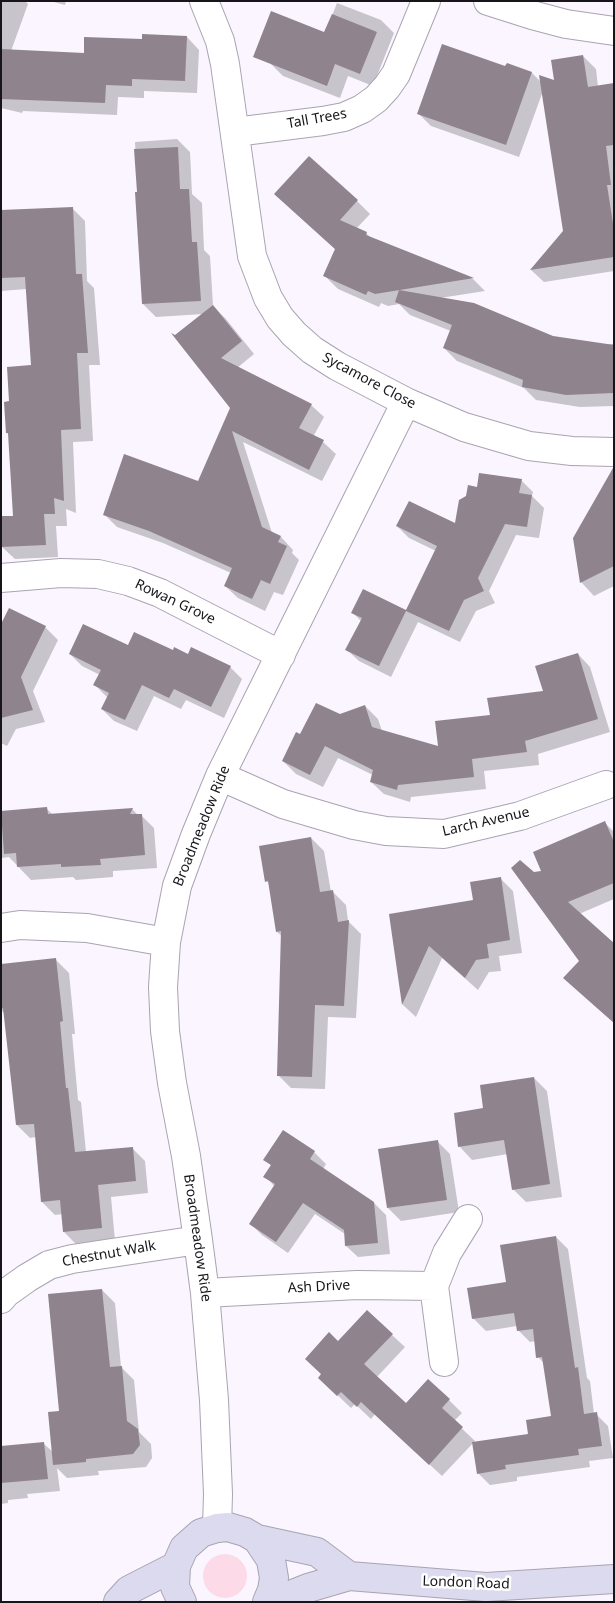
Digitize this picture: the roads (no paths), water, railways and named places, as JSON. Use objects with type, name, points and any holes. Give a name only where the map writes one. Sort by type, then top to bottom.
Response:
[{"type":"main road","points":[[182,1602],[175,1587],[176,1566],[184,1548],[201,1533],[228,1527],[245,1532],[257,1540],[271,1560],[274,1578],[267,1602]]},
{"type":"main road","points":[[257,1540],[317,1552],[349,1576]]},
{"type":"main road","points":[[118,1602],[129,1590],[176,1566]]},
{"type":"main road","name":"London Road","points":[[273,1602],[308,1588],[349,1576],[486,1587],[614,1580]]},
{"type":"street","name":"Sycamore Close","points":[[204,1],[220,41],[252,256],[268,298],[280,318],[294,334],[312,350],[337,366],[406,402],[464,427],[529,446],[572,451],[614,452]]},
{"type":"street","name":"Tall Trees","points":[[235,132],[344,117],[376,99],[396,74],[426,1]]},
{"type":"street","points":[[488,1],[566,24],[614,31]]},
{"type":"street","name":"Broadmeadow Ride","points":[[217,1528],[218,1494],[214,1400],[205,1293],[186,1156],[172,1083],[165,1031],[163,987],[166,942],[177,886],[220,776],[406,402]]},
{"type":"street","name":"Rowan Grove","points":[[1,578],[61,573],[98,574],[128,581],[160,593],[281,655]]},
{"type":"street","name":"Larch Avenue","points":[[220,776],[283,804],[354,825],[386,831],[444,834],[520,816],[606,785]]},
{"type":"street","points":[[1,928],[20,925],[87,928],[166,942]]},
{"type":"street","points":[[444,1362],[434,1286],[447,1253],[468,1219]]},
{"type":"street","name":"Chestnut Walk","points":[[1,1299],[6,1293],[27,1278],[49,1265],[72,1259],[198,1240]]},
{"type":"street","name":"Ash Drive","points":[[205,1293],[356,1285],[434,1286]]}]
